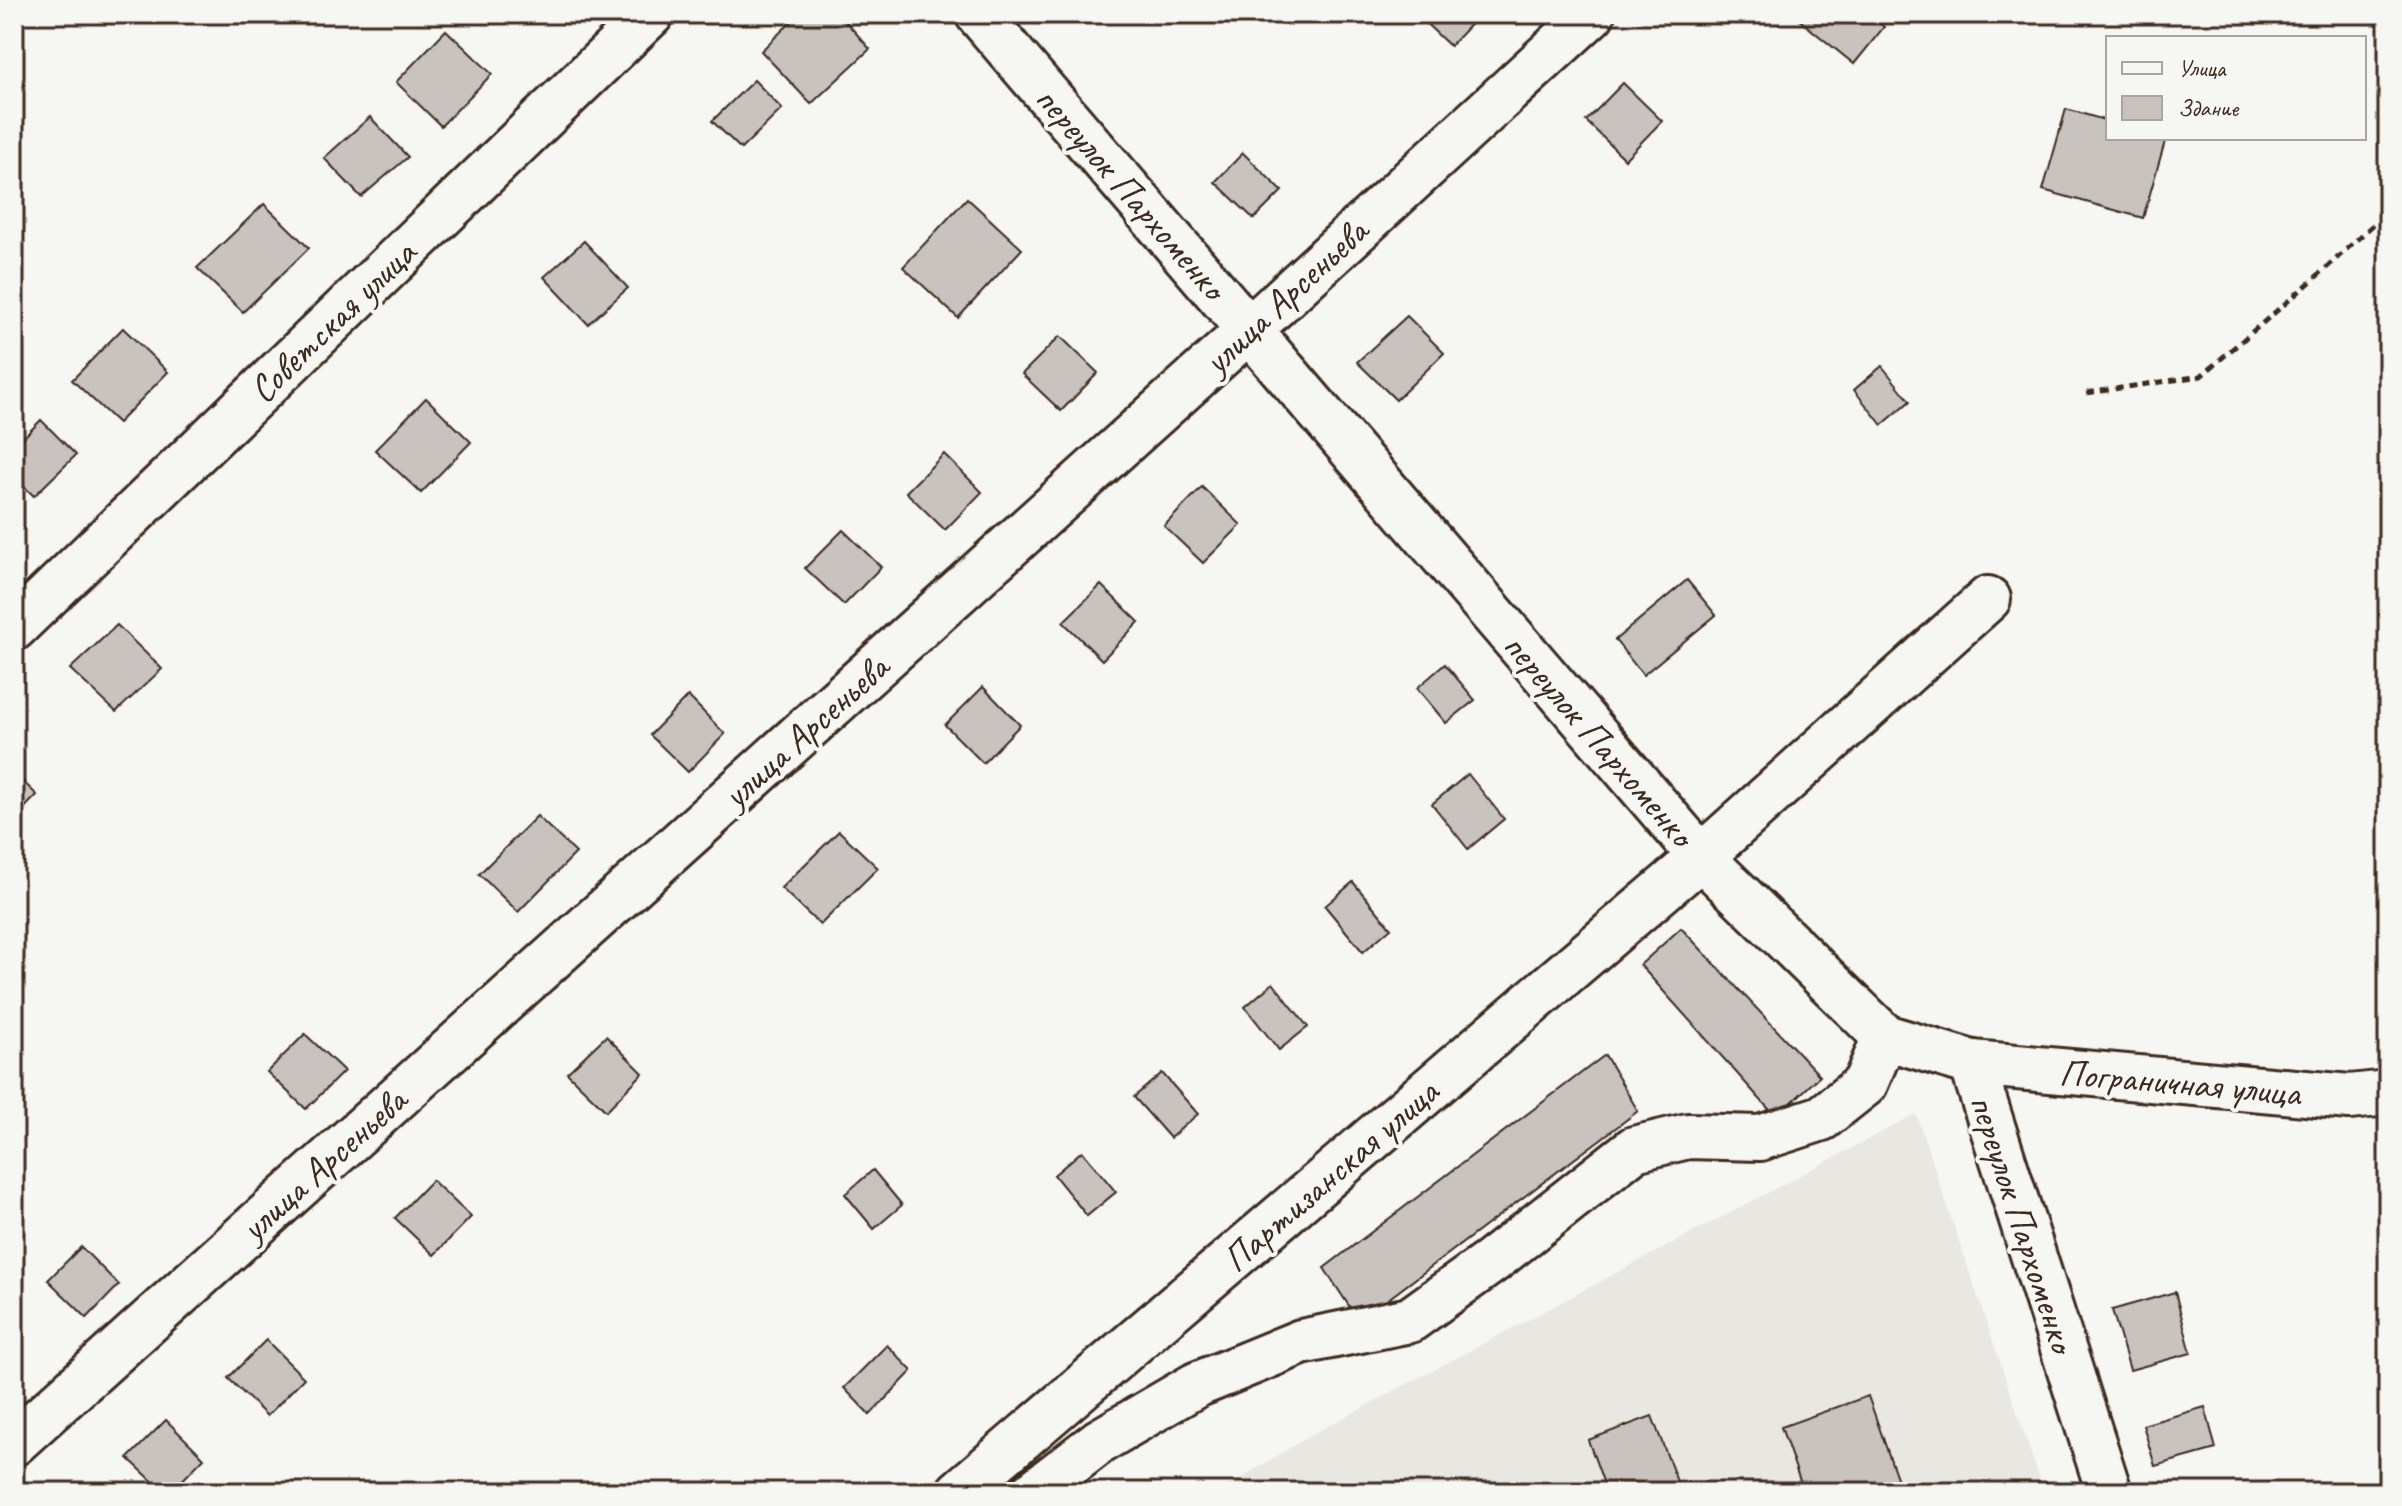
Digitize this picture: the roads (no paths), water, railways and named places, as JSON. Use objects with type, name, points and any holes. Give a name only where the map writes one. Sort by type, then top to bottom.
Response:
[{"type":"street","name":"Советская улица","points":[[14,628],[651,14]]},
{"type":"street","name":"переулок Пархоменко","points":[[978,14],[1701,857],[1885,1037],[1972,1063],[2109,1492]]},
{"type":"street","name":"улица Арсеньева","points":[[14,1443],[1249,330],[1592,14]]},
{"type":"street","name":"Партизанская улица","points":[[959,1492],[1701,857],[1988,599]]},
{"type":"street","points":[[1034,1492],[1100,1441],[1196,1385],[1301,1342],[1410,1320],[1492,1261],[1634,1149],[1688,1136],[1760,1138],[1822,1118],[1865,1084],[1885,1037]]},
{"type":"street","name":"Пограничная улица","points":[[1972,1063],[2350,1097],[2388,1093]]}]
